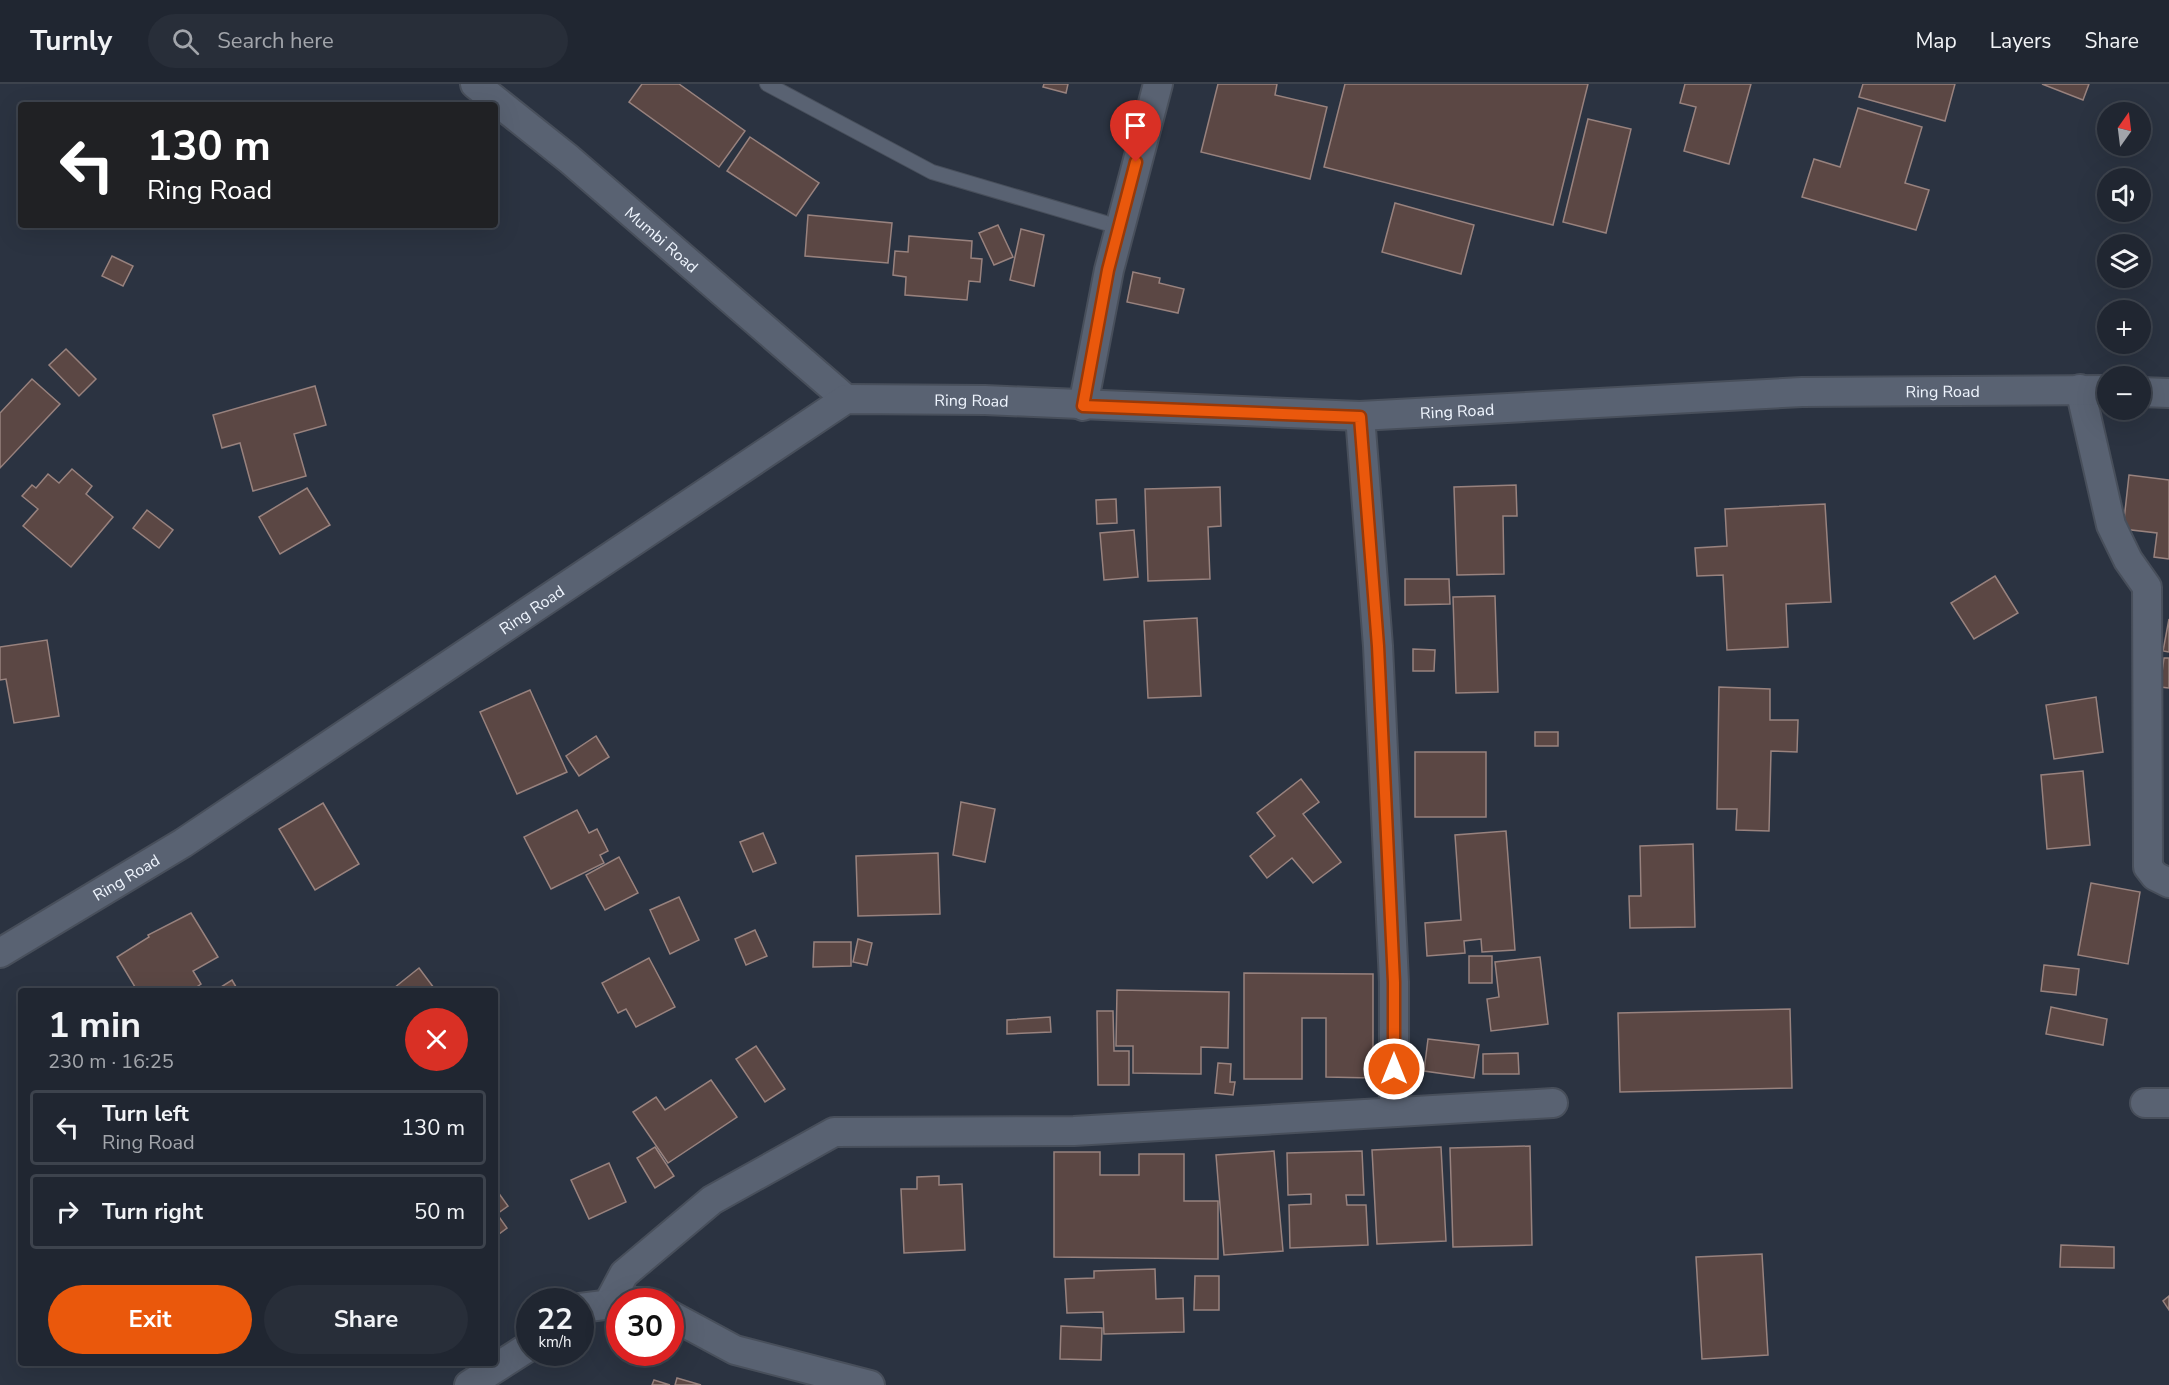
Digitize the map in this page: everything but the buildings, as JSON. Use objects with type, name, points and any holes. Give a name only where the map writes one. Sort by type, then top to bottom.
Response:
[{"type":"street","name":"Mumbi Road","points":[[476,84],[569,159],[846,399]]},
{"type":"street","points":[[1083,406],[1108,270],[1158,84]]},
{"type":"street","name":"Ring Road","points":[[2,950],[183,843],[846,399],[985,400],[1360,417],[1802,392],[2094,390]]},
{"type":"street","points":[[2094,390],[2111,525],[2128,560],[2158,589],[2149,666],[2148,867],[2155,876],[2169,883]]},
{"type":"street","points":[[2151,392],[2169,393]]},
{"type":"street","points":[[1360,417],[1378,646],[1394,982],[1394,1112]]},
{"type":"street","points":[[622,1288],[624,1274],[712,1200],[834,1132],[1074,1131],[1553,1103]]},
{"type":"street","points":[[684,1323],[735,1350],[870,1385]]},
{"type":"street","points":[[469,1385],[516,1355]]},
{"type":"lane","points":[[767,84],[932,172],[1119,227]]},
{"type":"route","points":[[1136,162],[1108,270],[1083,406],[1360,417],[1367,483],[1378,646],[1384,812],[1394,982],[1394,1069]]}]
